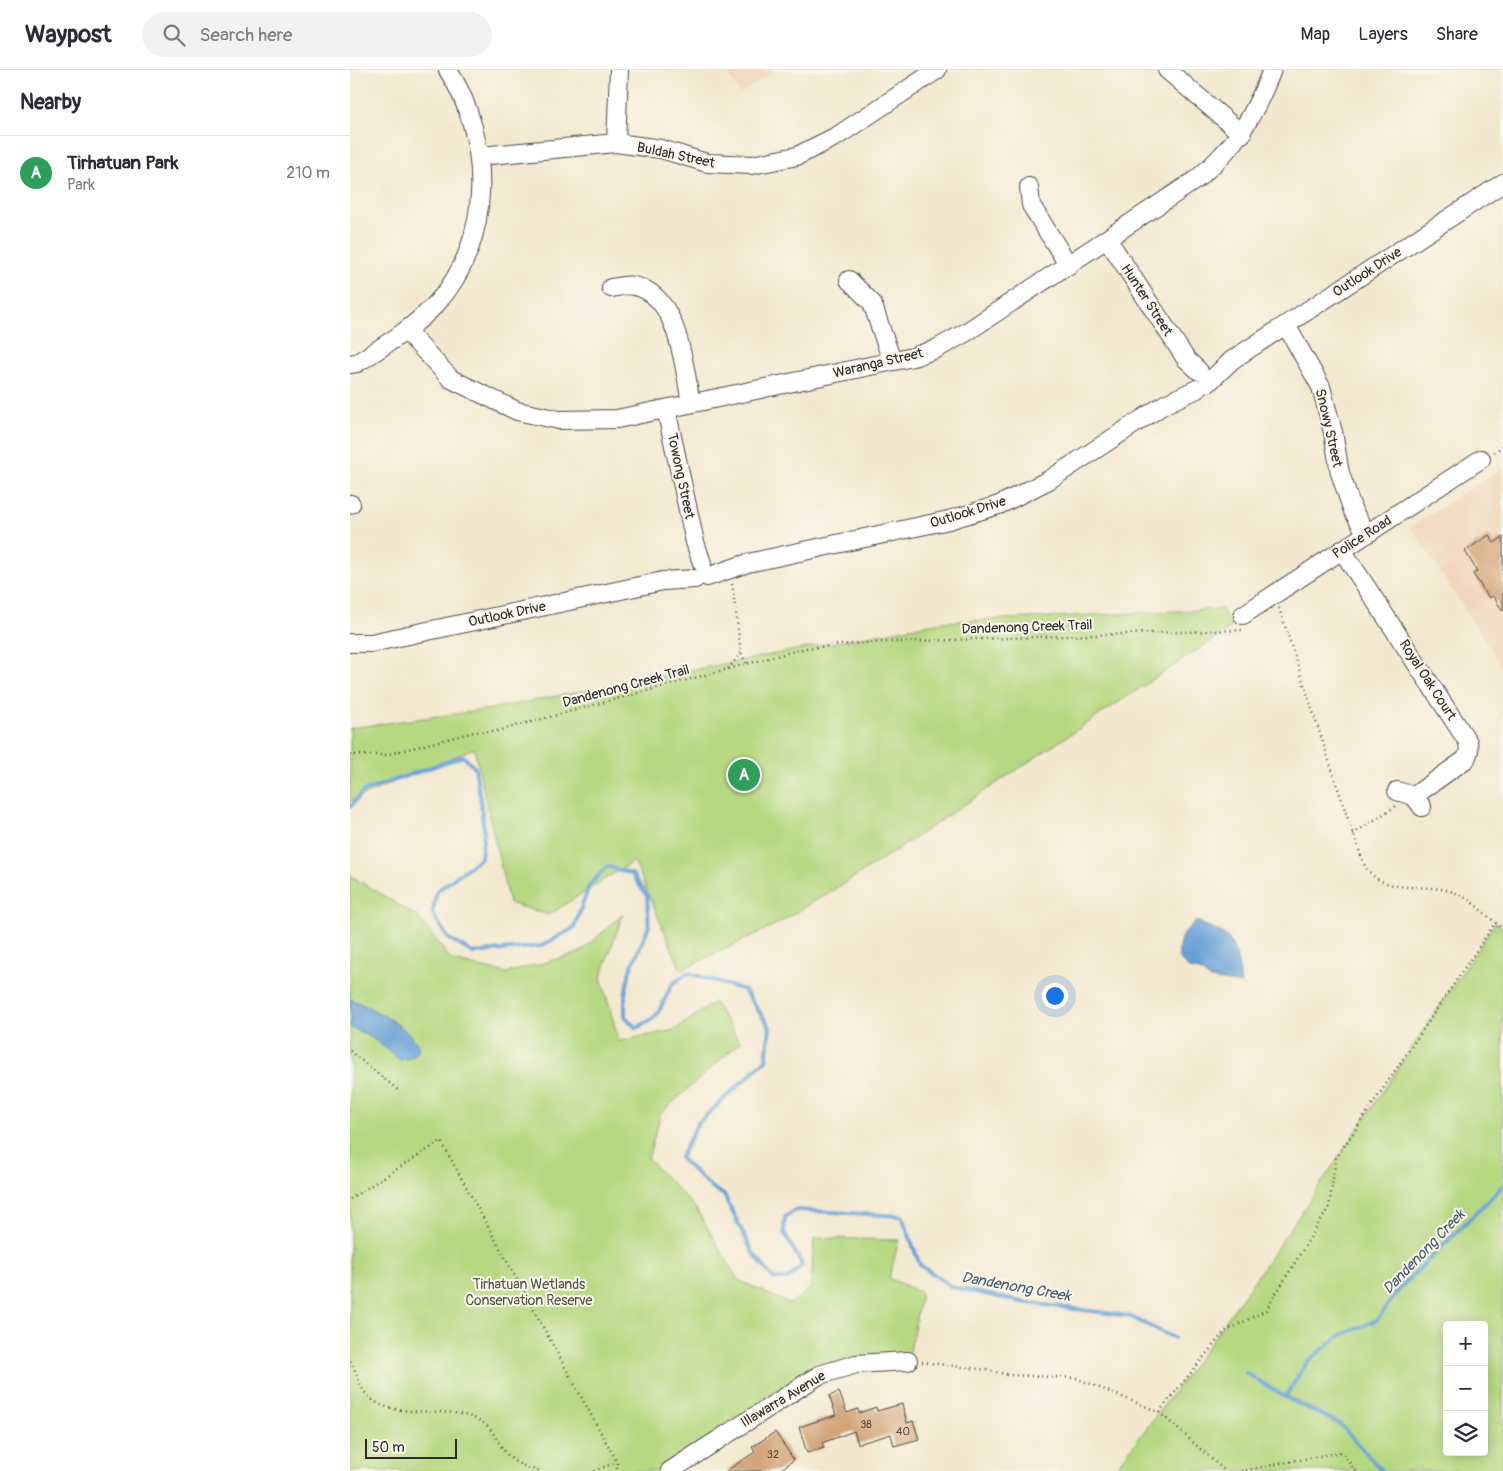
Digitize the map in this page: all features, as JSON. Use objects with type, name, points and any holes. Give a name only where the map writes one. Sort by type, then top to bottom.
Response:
[{"type":"street","points":[[350,364],[357,363],[407,332],[437,302],[464,258],[478,209],[480,156],[468,107],[448,70]]},
{"type":"street","points":[[616,143],[619,70]]},
{"type":"street","name":"Buldah Street","points":[[480,156],[616,143],[661,149],[707,164],[752,165],[797,156],[837,136],[937,70]]},
{"type":"street","points":[[1167,70],[1242,134]]},
{"type":"street","name":"Waranga Street","points":[[407,332],[451,379],[517,411],[559,420],[617,419],[913,357],[950,342],[1069,266],[1197,179],[1214,165],[1242,134],[1256,111],[1272,70]]},
{"type":"street","name":"Outlook Drive","points":[[350,643],[371,643],[663,581],[700,569],[748,563],[949,520],[999,505],[1049,480],[1165,404],[1196,376],[1232,360],[1503,183]]},
{"type":"street","points":[[1029,187],[1031,206],[1069,266]]},
{"type":"street","name":"Hunter Street","points":[[1108,240],[1196,376]]},
{"type":"street","points":[[849,280],[872,304],[892,361]]},
{"type":"street","points":[[611,288],[634,286],[649,292],[661,303],[669,315],[680,340],[691,403]]},
{"type":"street","name":"Snowy Street","points":[[1286,325],[1321,387],[1333,432],[1340,474],[1353,511],[1367,534]]},
{"type":"street","name":"Towong Street","points":[[666,410],[700,569]]},
{"type":"street","name":"Police Road","points":[[1246,620],[1342,550],[1481,459]]},
{"type":"street","name":"Royal Oak Court","points":[[1342,550],[1468,742],[1469,752],[1466,759],[1408,799]]},
{"type":"street","name":"Illawarra Avenue","points":[[670,1471],[819,1375],[856,1364],[908,1361]]},
{"type":"path","points":[[732,584],[741,653],[747,664]]},
{"type":"path","points":[[1272,611],[1280,607],[1353,834],[1368,870],[1388,886],[1451,891],[1468,900],[1503,929]]},
{"type":"path","name":"Dandenong Creek Trail","points":[[350,755],[385,754],[474,732],[497,731],[806,648],[862,643],[1242,630],[1246,620]]},
{"type":"path","points":[[728,669],[741,653]]},
{"type":"path","points":[[1353,834],[1408,799]]},
{"type":"path","points":[[1159,1412],[1224,1332],[1266,1310],[1329,1207],[1336,1158],[1495,923]]},
{"type":"path","points":[[350,1051],[398,1090]]},
{"type":"path","points":[[350,1198],[441,1141],[617,1462],[617,1471]]},
{"type":"path","points":[[350,1361],[361,1386],[373,1401],[394,1408],[458,1412],[478,1420],[486,1425],[510,1458],[539,1471]]},
{"type":"path","points":[[908,1361],[987,1370],[1009,1375],[1076,1378],[1159,1412],[1225,1471]]},
{"type":"path","points":[[1241,1471],[1341,1452],[1356,1471]]},
{"type":"path","points":[[594,1471],[617,1462]]},
{"type":"shaded area","points":[[725,70],[776,70],[740,94]]},
{"type":"shaded area","points":[[1503,467],[1503,668],[1411,527]]},
{"type":"green space","points":[[1222,609],[1232,627],[869,868],[777,924],[681,970],[634,861],[548,915],[509,903],[474,748],[350,801],[350,728],[490,709],[941,622]]},
{"type":"green space","name":"Tirhatuan Wetlands Conservation Reserve","points":[[350,875],[418,917],[452,961],[507,973],[579,953],[623,914],[601,977],[619,1041],[675,1030],[714,1002],[740,1042],[661,1113],[648,1159],[695,1207],[738,1280],[790,1304],[811,1288],[814,1238],[899,1240],[889,1278],[921,1293],[908,1361],[856,1364],[670,1471],[350,1471]]},
{"type":"green space","points":[[1495,923],[1503,928],[1503,1471],[1136,1471],[1118,1465],[1168,1400],[1265,1266]]},
{"type":"water","points":[[1197,921],[1227,937],[1234,949],[1241,984],[1210,979],[1200,971],[1189,969],[1179,959],[1180,941],[1187,929]]},
{"type":"water","points":[[350,999],[379,1013],[401,1027],[410,1035],[419,1050],[411,1057],[400,1060],[372,1038],[350,1027]]},
{"type":"building","points":[[1489,535],[1494,543],[1503,537],[1503,611],[1493,596],[1489,598],[1473,574],[1477,571],[1465,551]]},
{"type":"building","points":[[839,1392],[847,1413],[858,1409],[859,1413],[876,1407],[877,1411],[902,1404],[907,1423],[913,1421],[919,1439],[894,1446],[891,1434],[858,1444],[854,1431],[822,1443],[824,1448],[807,1453],[799,1427],[836,1415],[829,1396]]},
{"type":"building","points":[[775,1432],[794,1460],[778,1471],[726,1471],[755,1452],[752,1447]]},
{"type":"waterway","name":"Dandenong Creek","points":[[350,807],[364,791],[463,756],[475,768],[484,831],[481,858],[437,891],[432,913],[448,938],[473,953],[541,946],[574,928],[589,886],[607,866],[632,874],[647,896],[649,926],[630,970],[625,995],[625,1016],[636,1028],[645,1024],[656,1015],[672,985],[688,973],[744,990],[770,1027],[766,1060],[698,1123],[680,1158],[712,1188],[724,1195],[753,1253],[774,1279],[788,1279],[802,1265],[784,1232],[785,1217],[796,1210],[902,1216],[920,1265],[952,1287],[1022,1302],[1129,1316],[1174,1338]]},
{"type":"waterway","name":"Dandenong Creek","points":[[1246,1373],[1285,1397],[1308,1361],[1341,1335],[1377,1320],[1401,1287],[1503,1186]]},
{"type":"waterway","points":[[1285,1397],[1340,1424],[1382,1471]]},
{"type":"place","name":"Tirhatuan Park","points":[[744,775]]}]
